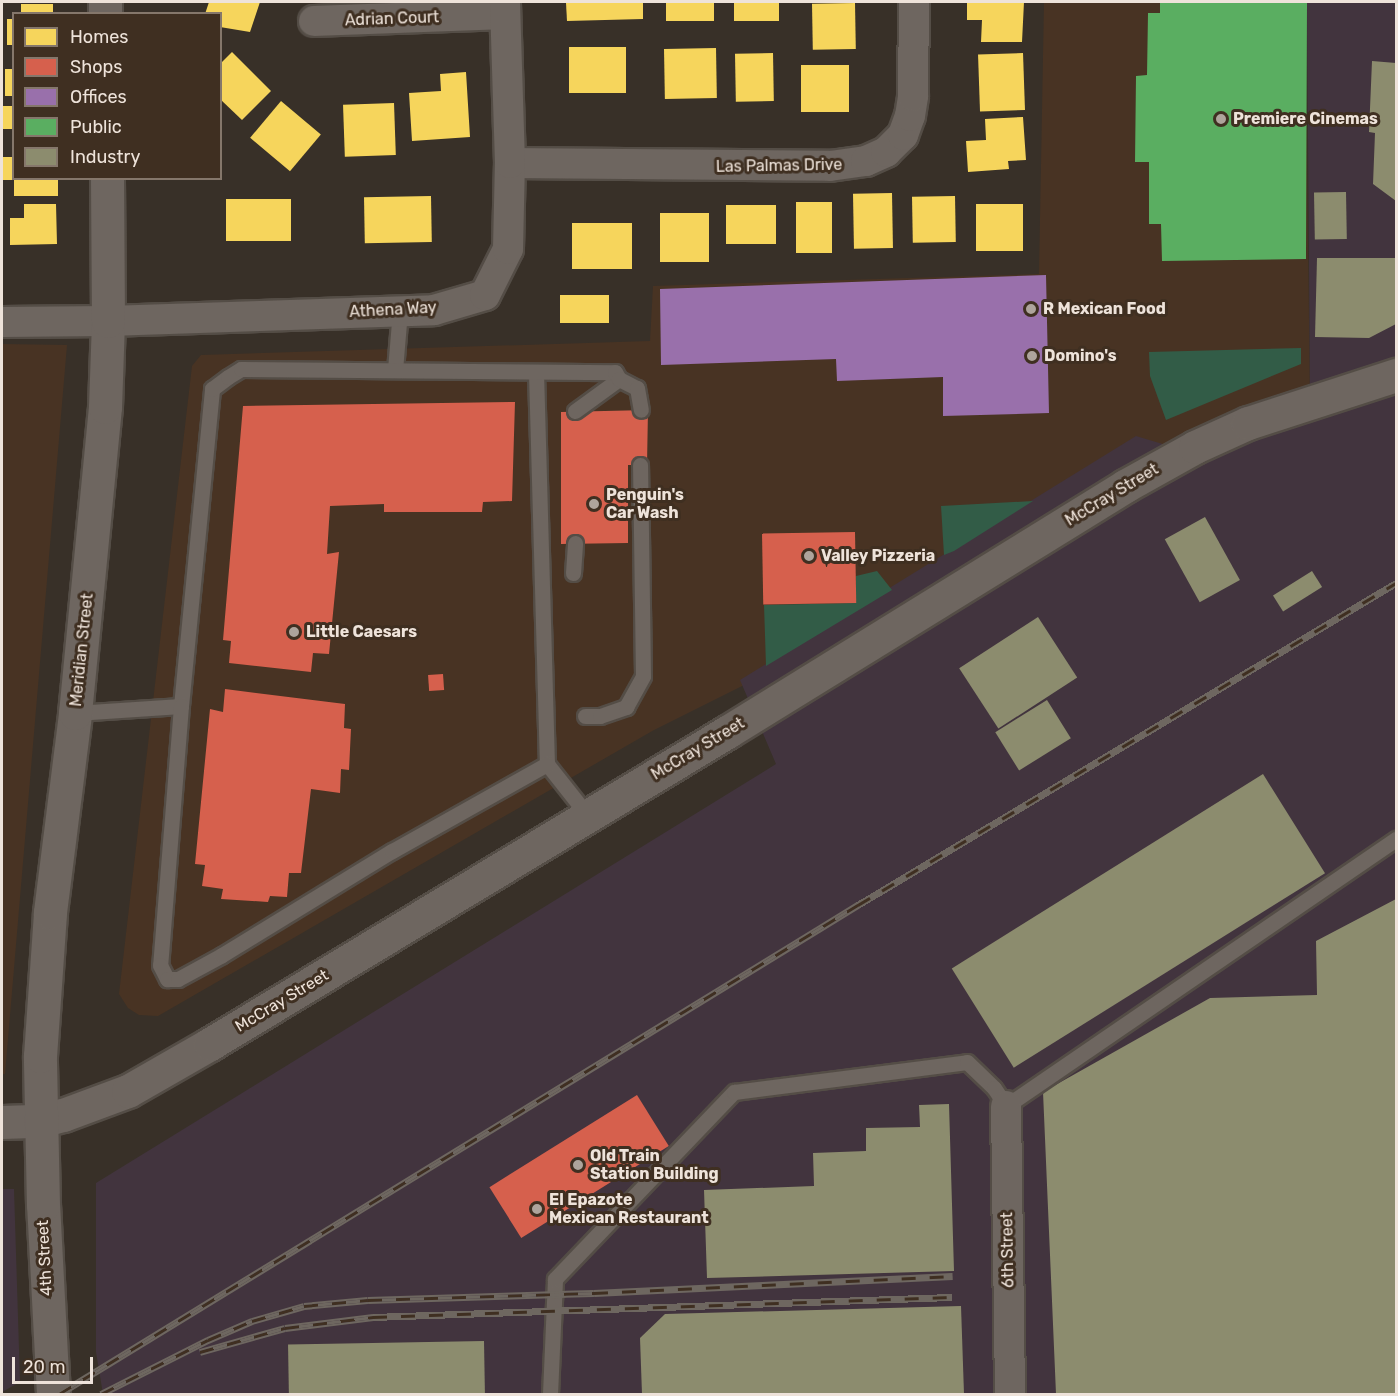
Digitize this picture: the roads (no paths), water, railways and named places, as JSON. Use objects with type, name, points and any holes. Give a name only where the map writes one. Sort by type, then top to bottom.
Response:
[{"type":"street","name":"Las Palmas Drive","points":[[510,163],[830,166],[866,161],[886,152],[903,135],[910,116],[913,96],[914,2]]},
{"type":"street","name":"Athena Way","points":[[2,322],[108,321],[434,310],[486,295],[508,249],[510,163],[505,8]]},
{"type":"street","name":"Adrian Court","points":[[314,21],[505,8]]},
{"type":"street","name":"Meridian Street","points":[[40,1121],[39,1073],[44,973],[75,713],[105,407],[108,321],[107,180]]},
{"type":"street","name":"McCray Street","points":[[2,1122],[40,1121],[63,1116],[128,1091],[588,816],[1125,486],[1195,447],[1248,423],[1396,375]]},
{"type":"street","name":"6th Street","points":[[1006,1106],[1010,1395]]},
{"type":"street","name":"4th Street","points":[[40,1121],[53,1395]]},
{"type":"lane","points":[[395,370],[400,311]]},
{"type":"lane","points":[[548,764],[392,851],[222,955],[178,979],[167,979],[160,965],[181,706],[212,389],[241,369],[615,372],[619,379],[637,388],[641,410]]},
{"type":"lane","points":[[536,372],[548,764],[588,816]]},
{"type":"lane","points":[[575,411],[619,379]]},
{"type":"lane","points":[[585,716],[600,716],[626,707],[643,676],[640,465]]},
{"type":"lane","points":[[573,573],[575,543]]},
{"type":"lane","points":[[75,713],[181,706]]},
{"type":"lane","points":[[549,1395],[555,1279],[734,1092],[967,1062],[994,1088],[1006,1106],[1396,839]]},
{"type":"railway","points":[[59,1394],[858,905],[1396,583]]},
{"type":"railway","points":[[101,1394],[208,1340],[252,1321],[304,1306],[368,1300],[594,1293],[953,1276]]},
{"type":"railway","points":[[200,1352],[285,1328],[373,1317],[952,1297]]},
{"type":"place","name":"Premiere Cinemas","points":[[1221,119]]},
{"type":"place","name":"R Mexican Food","points":[[1031,309]]},
{"type":"place","name":"Domino's","points":[[1032,356]]},
{"type":"place","name":"Penguin's Car Wash","points":[[594,504]]},
{"type":"place","name":"Valley Pizzeria","points":[[809,556]]},
{"type":"place","name":"Little Caesars","points":[[294,632]]},
{"type":"place","name":"Old Train Station Building","points":[[578,1165]]},
{"type":"place","name":"El Epazote Mexican Restaurant","points":[[537,1209]]}]
